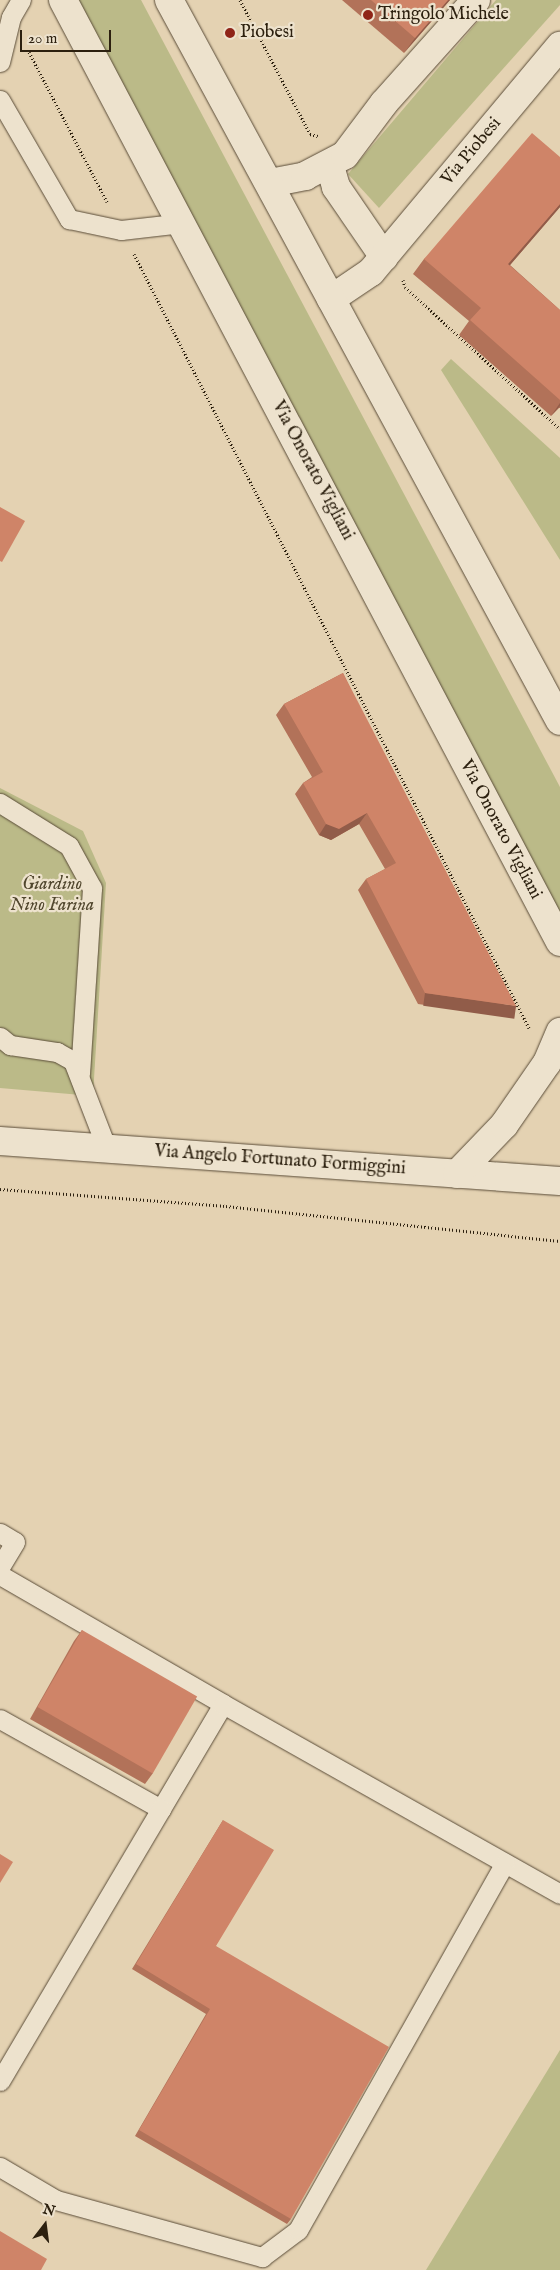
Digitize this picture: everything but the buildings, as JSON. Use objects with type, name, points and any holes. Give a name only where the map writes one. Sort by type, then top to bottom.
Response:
[{"type":"main road","name":"Via Onorato Vigliani","points":[[62,0],[182,223],[560,942]]},
{"type":"main road","points":[[169,0],[270,183],[560,721]]},
{"type":"main road","points":[[270,183],[330,166],[345,155],[384,103],[476,0]]},
{"type":"main road","name":"Via Piobesi","points":[[331,299],[371,272],[560,46]]},
{"type":"main road","points":[[330,166],[336,187],[384,257]]},
{"type":"main road","points":[[457,1174],[504,1125],[547,1063],[560,1032]]},
{"type":"main road","name":"Via Angelo Fortunato Formiggini","points":[[0,1141],[560,1181]]},
{"type":"lane","points":[[0,62],[11,17],[21,0]]},
{"type":"lane","points":[[0,100],[69,219],[122,230],[182,223]]},
{"type":"lane","points":[[0,803],[69,846],[92,888],[80,1074]]},
{"type":"lane","points":[[0,1037],[10,1045],[57,1052],[73,1061],[80,1074],[94,1122],[107,1148]]},
{"type":"lane","points":[[0,1533],[15,1542],[0,1567]]},
{"type":"lane","points":[[0,1575],[223,1704],[560,1894]]},
{"type":"lane","points":[[0,2081],[223,1704]]},
{"type":"lane","points":[[0,1719],[161,1809]]},
{"type":"lane","points":[[0,2167],[56,2200],[262,2257],[298,2230],[505,1863]]},
{"type":"path","points":[[11,17],[122,230],[547,1063]]},
{"type":"path","points":[[405,287],[560,429]]},
{"type":"path","points":[[0,1190],[226,1206],[560,1241]]},
{"type":"green space","points":[[73,0],[141,0],[560,787],[560,915]]},
{"type":"green space","points":[[496,0],[560,0],[560,5],[379,208],[348,174]]},
{"type":"green space","points":[[451,359],[560,458],[560,560],[441,370]]},
{"type":"green space","name":"Giardino Nino Farina","points":[[0,788],[83,831],[106,883],[93,1096],[0,1088]]},
{"type":"green space","points":[[560,2050],[560,2270],[426,2270]]},
{"type":"place","name":"Tringolo Michele","points":[[368,15]]},
{"type":"place","name":"Piobesi","points":[[230,33]]}]
